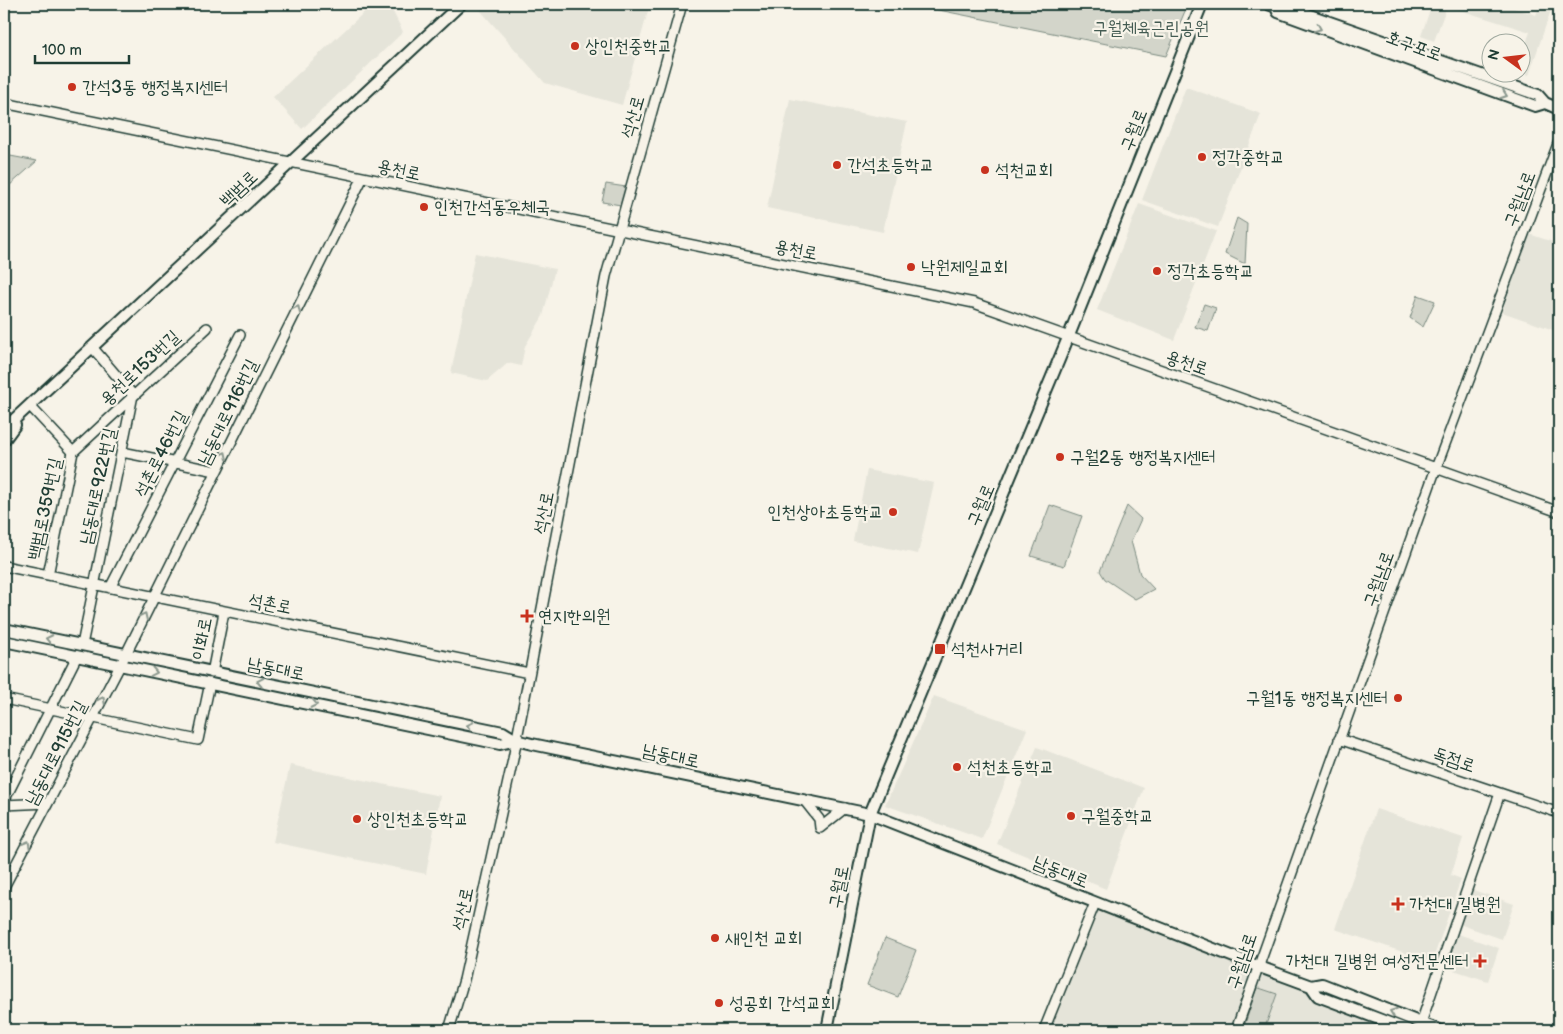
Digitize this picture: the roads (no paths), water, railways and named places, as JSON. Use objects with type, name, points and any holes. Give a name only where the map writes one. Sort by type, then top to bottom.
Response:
[{"type":"main road","name":"백범로","points":[[4,429],[461,4]]},
{"type":"main road","name":"구월로","points":[[827,1030],[870,814],[1068,338],[1202,4]]},
{"type":"main road","name":"호구포로","points":[[1272,5],[1281,5],[1431,57],[1538,96],[1545,103],[1559,109]]},
{"type":"main road","name":"백범로","points":[[4,440],[37,397]]},
{"type":"main road","name":"백범로","points":[[4,420],[37,397]]},
{"type":"main road","name":"남동대로","points":[[4,629],[82,645],[122,660],[212,673],[503,732],[516,740],[870,814],[1257,966],[1311,986],[1322,984],[1439,1030]]},
{"type":"main road","points":[[4,641],[77,656],[122,660],[210,683],[500,744],[516,740]]},
{"type":"main road","name":"남동대로","points":[[1311,986],[1318,996],[1408,1030]]},
{"type":"street","name":"석산로","points":[[450,1030],[464,980],[516,740],[606,276],[682,4]]},
{"type":"street","name":"용천로","points":[[4,103],[362,179],[974,303],[1559,512]]},
{"type":"street","name":"구월남로","points":[[1236,1030],[1257,966],[1436,468],[1559,142]]},
{"type":"street","name":"남동대로916번길","points":[[122,660],[362,179]]},
{"type":"street","name":"용천로153번길","points":[[73,452],[207,328]]},
{"type":"street","name":"석촌로46번길","points":[[110,588],[240,335]]},
{"type":"street","points":[[92,347],[133,395]]},
{"type":"street","name":"남동대로922번길","points":[[82,645],[133,395]]},
{"type":"street","name":"백범로359번길","points":[[30,406],[73,452],[48,575]]},
{"type":"street","points":[[122,452],[216,471]]},
{"type":"street","name":"석촌로","points":[[4,566],[529,673]]},
{"type":"street","name":"이화로","points":[[212,673],[224,612]]},
{"type":"street","points":[[48,803],[4,803],[77,656]]},
{"type":"street","name":"남동대로915번길","points":[[4,887],[122,660]]},
{"type":"street","name":"이화로","points":[[92,719],[198,740],[210,683]]},
{"type":"street","points":[[4,699],[92,719]]},
{"type":"street","name":"독점로","points":[[1339,739],[1559,812]]},
{"type":"street","points":[[1421,1023],[1500,793]]},
{"type":"street","points":[[804,800],[819,819],[820,828],[845,808]]},
{"type":"street","points":[[1044,1030],[1095,903]]},
{"type":"place","name":"상인천중학교","points":[[575,46]]},
{"type":"place","name":"간석3동 행정복지센터","points":[[72,87]]},
{"type":"place","name":"정각중학교","points":[[1202,157]]},
{"type":"place","name":"간석초등학교","points":[[837,165]]},
{"type":"place","name":"석천교회","points":[[985,170]]},
{"type":"place","name":"인천간석동우체국","points":[[424,207]]},
{"type":"place","name":"낙원제일교회","points":[[911,267]]},
{"type":"place","name":"정각초등학교","points":[[1157,271]]},
{"type":"place","name":"구월2동 행정복지센터","points":[[1060,457]]},
{"type":"place","name":"인천상아초등학교","points":[[893,512]]},
{"type":"place","name":"연지한의원","points":[[527,616]]},
{"type":"place","name":"석천사거리","points":[[940,649]]},
{"type":"place","name":"구월1동 행정복지센터","points":[[1398,698]]},
{"type":"place","name":"석천초등학교","points":[[957,767]]},
{"type":"place","name":"구월중학교","points":[[1071,816]]},
{"type":"place","name":"상인천초등학교","points":[[357,819]]},
{"type":"place","name":"가천대 길병원","points":[[1398,904]]},
{"type":"place","name":"새인천 교회","points":[[715,938]]},
{"type":"place","name":"가천대 길병원 여성전문센터","points":[[1480,961]]},
{"type":"place","name":"성공회 간석교회","points":[[719,1003]]},
{"type":"park label","name":"구월체육근린공원","points":[[1151,28]]}]
